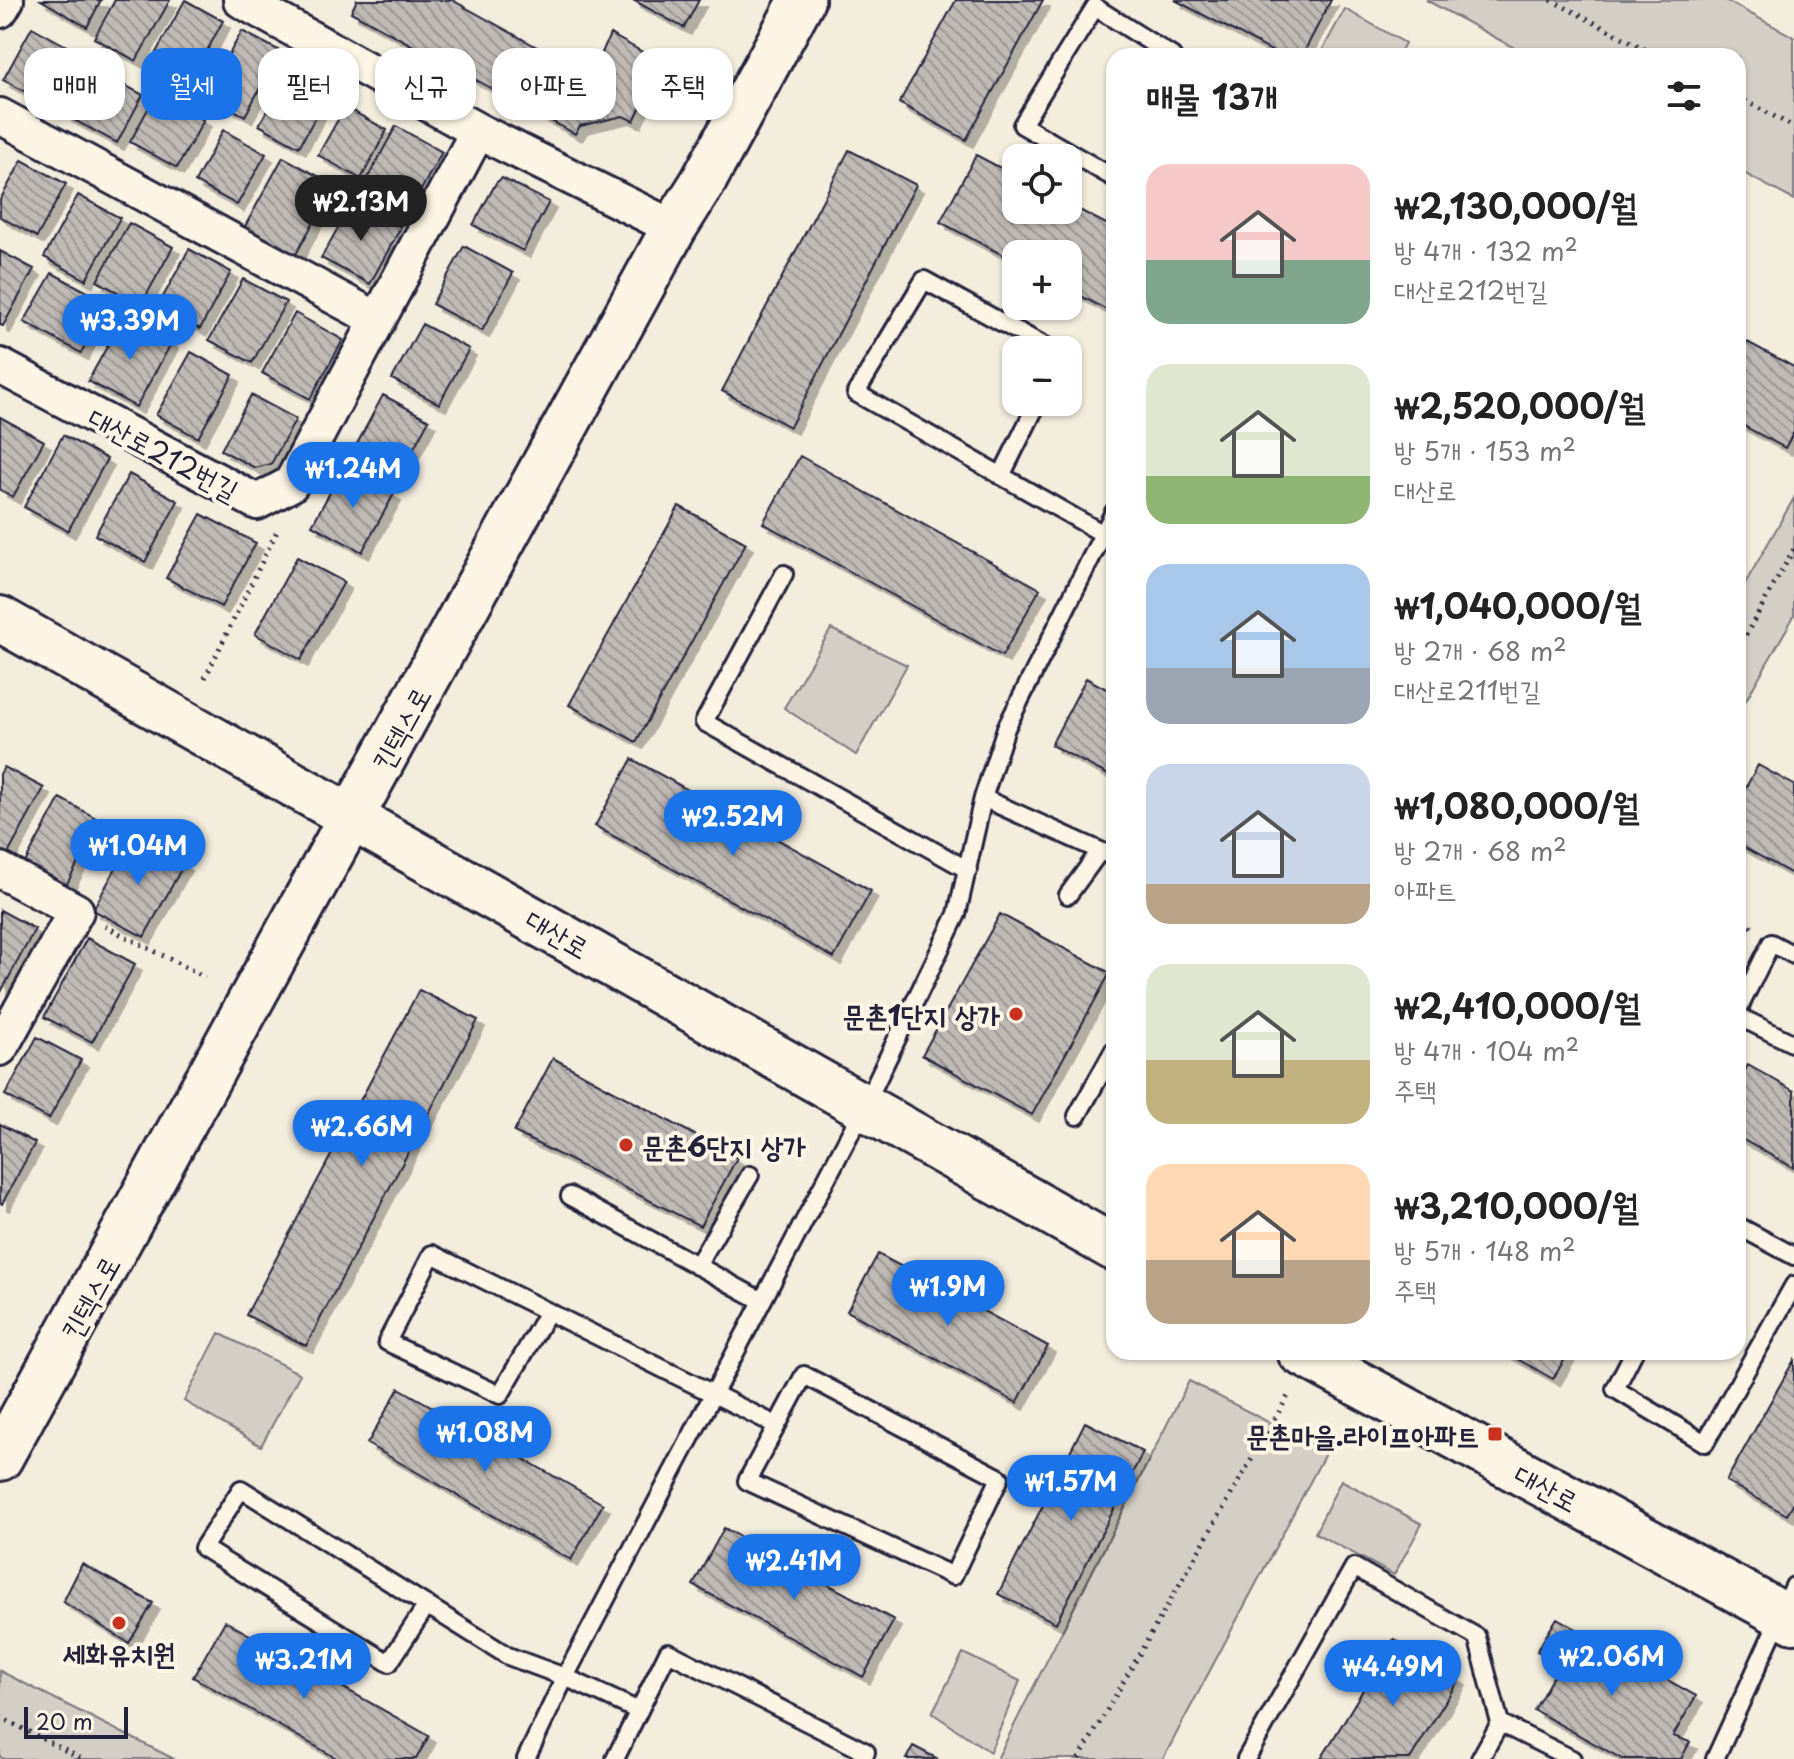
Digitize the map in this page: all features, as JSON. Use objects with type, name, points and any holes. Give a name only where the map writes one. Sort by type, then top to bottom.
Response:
[{"type":"main road","name":"킨텍스로","points":[[0,1458],[802,0]]},
{"type":"main road","name":"대산로","points":[[0,619],[1106,1243]]},
{"type":"main road","name":"대산로","points":[[1315,1360],[1789,1607]]},
{"type":"street","points":[[0,10],[6,0]]},
{"type":"street","points":[[241,0],[478,131],[674,228]]},
{"type":"street","points":[[0,116],[378,320]]},
{"type":"street","name":"대산로212번길","points":[[0,366],[257,502],[291,484],[478,131]]},
{"type":"street","points":[[0,870],[76,911],[0,1048]]},
{"type":"lane","points":[[1106,173],[1022,125],[1095,7],[1159,48]]},
{"type":"lane","points":[[1026,336],[924,280],[856,393],[1106,535]]},
{"type":"lane","points":[[1001,476],[1031,416]]},
{"type":"lane","points":[[526,1759],[565,1677],[864,1107],[957,914],[983,798],[1006,728],[1106,543]]},
{"type":"lane","points":[[784,574],[704,722],[968,870]]},
{"type":"lane","points":[[983,798],[1106,854]]},
{"type":"lane","points":[[1068,895],[1106,855]]},
{"type":"lane","points":[[1746,994],[1771,943],[1794,955]]},
{"type":"lane","points":[[1746,1020],[1794,1044]]},
{"type":"lane","points":[[1077,1116],[1106,1064]]},
{"type":"lane","points":[[697,1266],[750,1175]]},
{"type":"lane","points":[[570,1196],[762,1301]]},
{"type":"lane","points":[[1746,1230],[1794,1256]]},
{"type":"lane","points":[[548,1312],[500,1395],[387,1342],[432,1254],[776,1425]]},
{"type":"lane","points":[[1630,1360],[1615,1389],[1705,1443],[1794,1285]]},
{"type":"lane","points":[[804,1375],[1000,1478],[953,1576],[747,1481],[776,1425],[804,1375]]},
{"type":"lane","points":[[427,1605],[389,1663],[203,1548],[241,1489],[427,1605],[508,1656],[565,1677],[639,1711]]},
{"type":"lane","points":[[1246,1759],[1354,1567],[1477,1637],[1500,1723],[1480,1759]]},
{"type":"lane","points":[[1715,1759],[1789,1607]]},
{"type":"lane","points":[[615,1759],[668,1652],[866,1752],[863,1759]]},
{"type":"lane","points":[[1500,1723],[1572,1759]]},
{"type":"path","points":[[1551,0],[1643,48]]},
{"type":"path","points":[[1746,101],[1794,127]]},
{"type":"path","points":[[205,678],[278,532],[276,492]]},
{"type":"path","points":[[1746,635],[1794,549]]},
{"type":"path","points":[[76,911],[205,977]]},
{"type":"path","points":[[1079,1759],[1288,1396]]},
{"type":"path","points":[[0,1717],[82,1759]]},
{"type":"shaded area","points":[[1426,0],[1725,0],[1794,37],[1794,200],[1746,174],[1746,48],[1514,48]]},
{"type":"shaded area","points":[[1345,9],[1405,43],[1402,48],[1323,48]]},
{"type":"shaded area","points":[[1794,498],[1794,616],[1746,700],[1746,582]]},
{"type":"shaded area","points":[[831,629],[907,665],[856,755],[784,708]]},
{"type":"shaded area","points":[[219,1333],[300,1374],[261,1446],[184,1401]]},
{"type":"shaded area","points":[[1189,1381],[1326,1452],[1163,1759],[997,1759]]},
{"type":"shaded area","points":[[1341,1480],[1422,1524],[1394,1575],[1315,1533]]},
{"type":"shaded area","points":[[963,1653],[1020,1681],[990,1752],[932,1713]]},
{"type":"shaded area","points":[[0,1671],[174,1759],[0,1757]]},
{"type":"building","points":[[41,0],[101,0],[87,27]]},
{"type":"building","points":[[115,0],[170,0],[136,61],[125,55],[125,48],[112,48],[94,38]]},
{"type":"building","points":[[185,0],[223,21],[208,48],[158,48]]},
{"type":"building","points":[[357,0],[452,0],[539,48],[492,48],[492,89],[476,80],[476,48],[417,48],[351,12]]},
{"type":"building","points":[[633,0],[699,0],[684,28]]},
{"type":"building","points":[[956,0],[1043,0],[966,140],[899,103]]},
{"type":"building","points":[[1175,0],[1331,0],[1306,48],[1266,48]]},
{"type":"building","points":[[32,27],[70,48],[24,48],[24,91],[3,80]]},
{"type":"building","points":[[242,31],[274,48],[258,48],[258,92],[245,116],[242,114],[242,48],[232,48]]},
{"type":"building","points":[[610,34],[635,48],[632,48],[632,120],[634,120],[634,121],[623,116],[616,118],[616,48],[604,48]]},
{"type":"building","points":[[125,85],[141,94],[141,99],[117,143],[74,120],[125,120]]},
{"type":"building","points":[[359,115],[387,130],[361,179],[318,155],[338,120],[359,120]]},
{"type":"building","points":[[142,120],[204,120],[177,168],[130,142]]},
{"type":"building","points":[[262,120],[314,120],[299,147],[259,125]]},
{"type":"building","points":[[549,120],[606,120],[580,126],[575,134]]},
{"type":"building","points":[[396,126],[442,152],[411,208],[365,183]]},
{"type":"building","points":[[223,130],[266,154],[237,205],[195,182]]},
{"type":"building","points":[[849,150],[916,185],[790,427],[722,391]]},
{"type":"building","points":[[976,155],[1002,169],[1002,224],[1082,224],[1082,211],[1106,224],[1106,310],[1082,297],[1082,240],[1002,240],[1002,255],[940,222]]},
{"type":"building","points":[[283,157],[334,185],[295,256],[244,228]]},
{"type":"building","points":[[22,160],[66,184],[37,237],[0,217],[0,200]]},
{"type":"building","points":[[502,178],[549,202],[523,251],[473,225],[496,183]]},
{"type":"building","points":[[78,195],[120,218],[86,280],[44,257]]},
{"type":"building","points":[[353,201],[401,227],[370,284],[321,258]]},
{"type":"building","points":[[129,223],[173,247],[141,305],[97,281]]},
{"type":"building","points":[[464,246],[513,273],[482,331],[432,304]]},
{"type":"building","points":[[189,249],[231,272],[200,329],[158,306]]},
{"type":"building","points":[[0,251],[34,269],[3,326],[0,325]]},
{"type":"building","points":[[52,273],[108,303],[81,353],[24,322]]},
{"type":"building","points":[[243,279],[286,302],[252,363],[209,340]]},
{"type":"building","points":[[295,313],[343,340],[310,399],[262,373]]},
{"type":"building","points":[[124,316],[172,342],[136,407],[88,381]]},
{"type":"building","points":[[422,324],[469,349],[439,404],[392,379]]},
{"type":"building","points":[[1746,341],[1794,367],[1794,432],[1785,448],[1746,427]]},
{"type":"building","points":[[191,352],[233,375],[198,438],[156,415]]},
{"type":"building","points":[[251,395],[296,419],[271,464],[255,468],[221,450]]},
{"type":"building","points":[[383,395],[429,420],[397,479],[351,455]]},
{"type":"building","points":[[0,417],[44,441],[13,497],[0,490]]},
{"type":"building","points":[[63,435],[107,459],[68,531],[24,507]]},
{"type":"building","points":[[800,456],[1040,589],[1002,656],[763,523]]},
{"type":"building","points":[[344,467],[394,494],[362,552],[312,525]]},
{"type":"building","points":[[129,474],[178,501],[145,562],[95,535]]},
{"type":"building","points":[[679,506],[746,543],[636,742],[569,705]]},
{"type":"building","points":[[201,514],[256,543],[221,607],[166,578]]},
{"type":"building","points":[[297,557],[344,582],[301,660],[255,634]]},
{"type":"building","points":[[1086,678],[1106,689],[1106,774],[1051,745]]},
{"type":"building","points":[[632,759],[871,891],[834,958],[595,826]]},
{"type":"building","points":[[1758,765],[1794,785],[1794,875],[1746,848],[1746,787]]},
{"type":"building","points":[[4,767],[44,788],[8,854],[0,850],[0,774]]},
{"type":"building","points":[[60,798],[101,821],[62,893],[21,870]]},
{"type":"building","points":[[133,836],[184,864],[144,937],[93,910]]},
{"type":"building","points":[[0,910],[35,929],[0,994]]},
{"type":"building","name":"문촌1단지 상가","points":[[1000,914],[1106,971],[1106,980],[1032,1115],[922,1055]]},
{"type":"building","points":[[87,938],[135,964],[92,1042],[44,1017]]},
{"type":"building","points":[[419,990],[478,1020],[306,1346],[246,1315]]},
{"type":"building","points":[[37,1037],[81,1060],[49,1119],[5,1095]]},
{"type":"building","name":"문촌6단지 상가","points":[[553,1058],[737,1158],[700,1226],[514,1132]]},
{"type":"building","points":[[1748,1065],[1794,1091],[1794,1168],[1746,1141]]},
{"type":"building","points":[[0,1124],[35,1143],[2,1204],[0,1203]]},
{"type":"building","points":[[878,1254],[1048,1346],[1017,1403],[847,1311]]},
{"type":"building","points":[[1519,1360],[1564,1360],[1553,1379]]},
{"type":"building","points":[[1794,1360],[1794,1502],[1787,1515],[1726,1481]]},
{"type":"building","points":[[399,1388],[603,1504],[571,1560],[367,1444]]},
{"type":"building","points":[[1085,1422],[1143,1452],[1056,1623],[998,1594]]},
{"type":"building","points":[[724,1528],[894,1620],[863,1677],[693,1585]]},
{"type":"building","name":"세화유치원","points":[[82,1564],[153,1603],[129,1643],[63,1602]]},
{"type":"building","points":[[1557,1618],[1696,1696],[1673,1736],[1690,1742],[1681,1759],[1622,1759],[1534,1710],[1560,1664],[1537,1651]]},
{"type":"building","points":[[225,1621],[429,1736],[416,1759],[338,1759],[193,1677]]},
{"type":"building","points":[[1394,1639],[1459,1679],[1410,1759],[1321,1759]]},
{"type":"building","points":[[913,1746],[938,1759],[906,1759]]},
{"type":"place","name":"문촌1단지 상가","points":[[1016,1014]]},
{"type":"place","name":"문촌6단지 상가","points":[[626,1145]]},
{"type":"place","name":"문촌마을.라이프아파트","points":[[1495,1434]]},
{"type":"place","name":"세화유치원","points":[[119,1623]]}]
